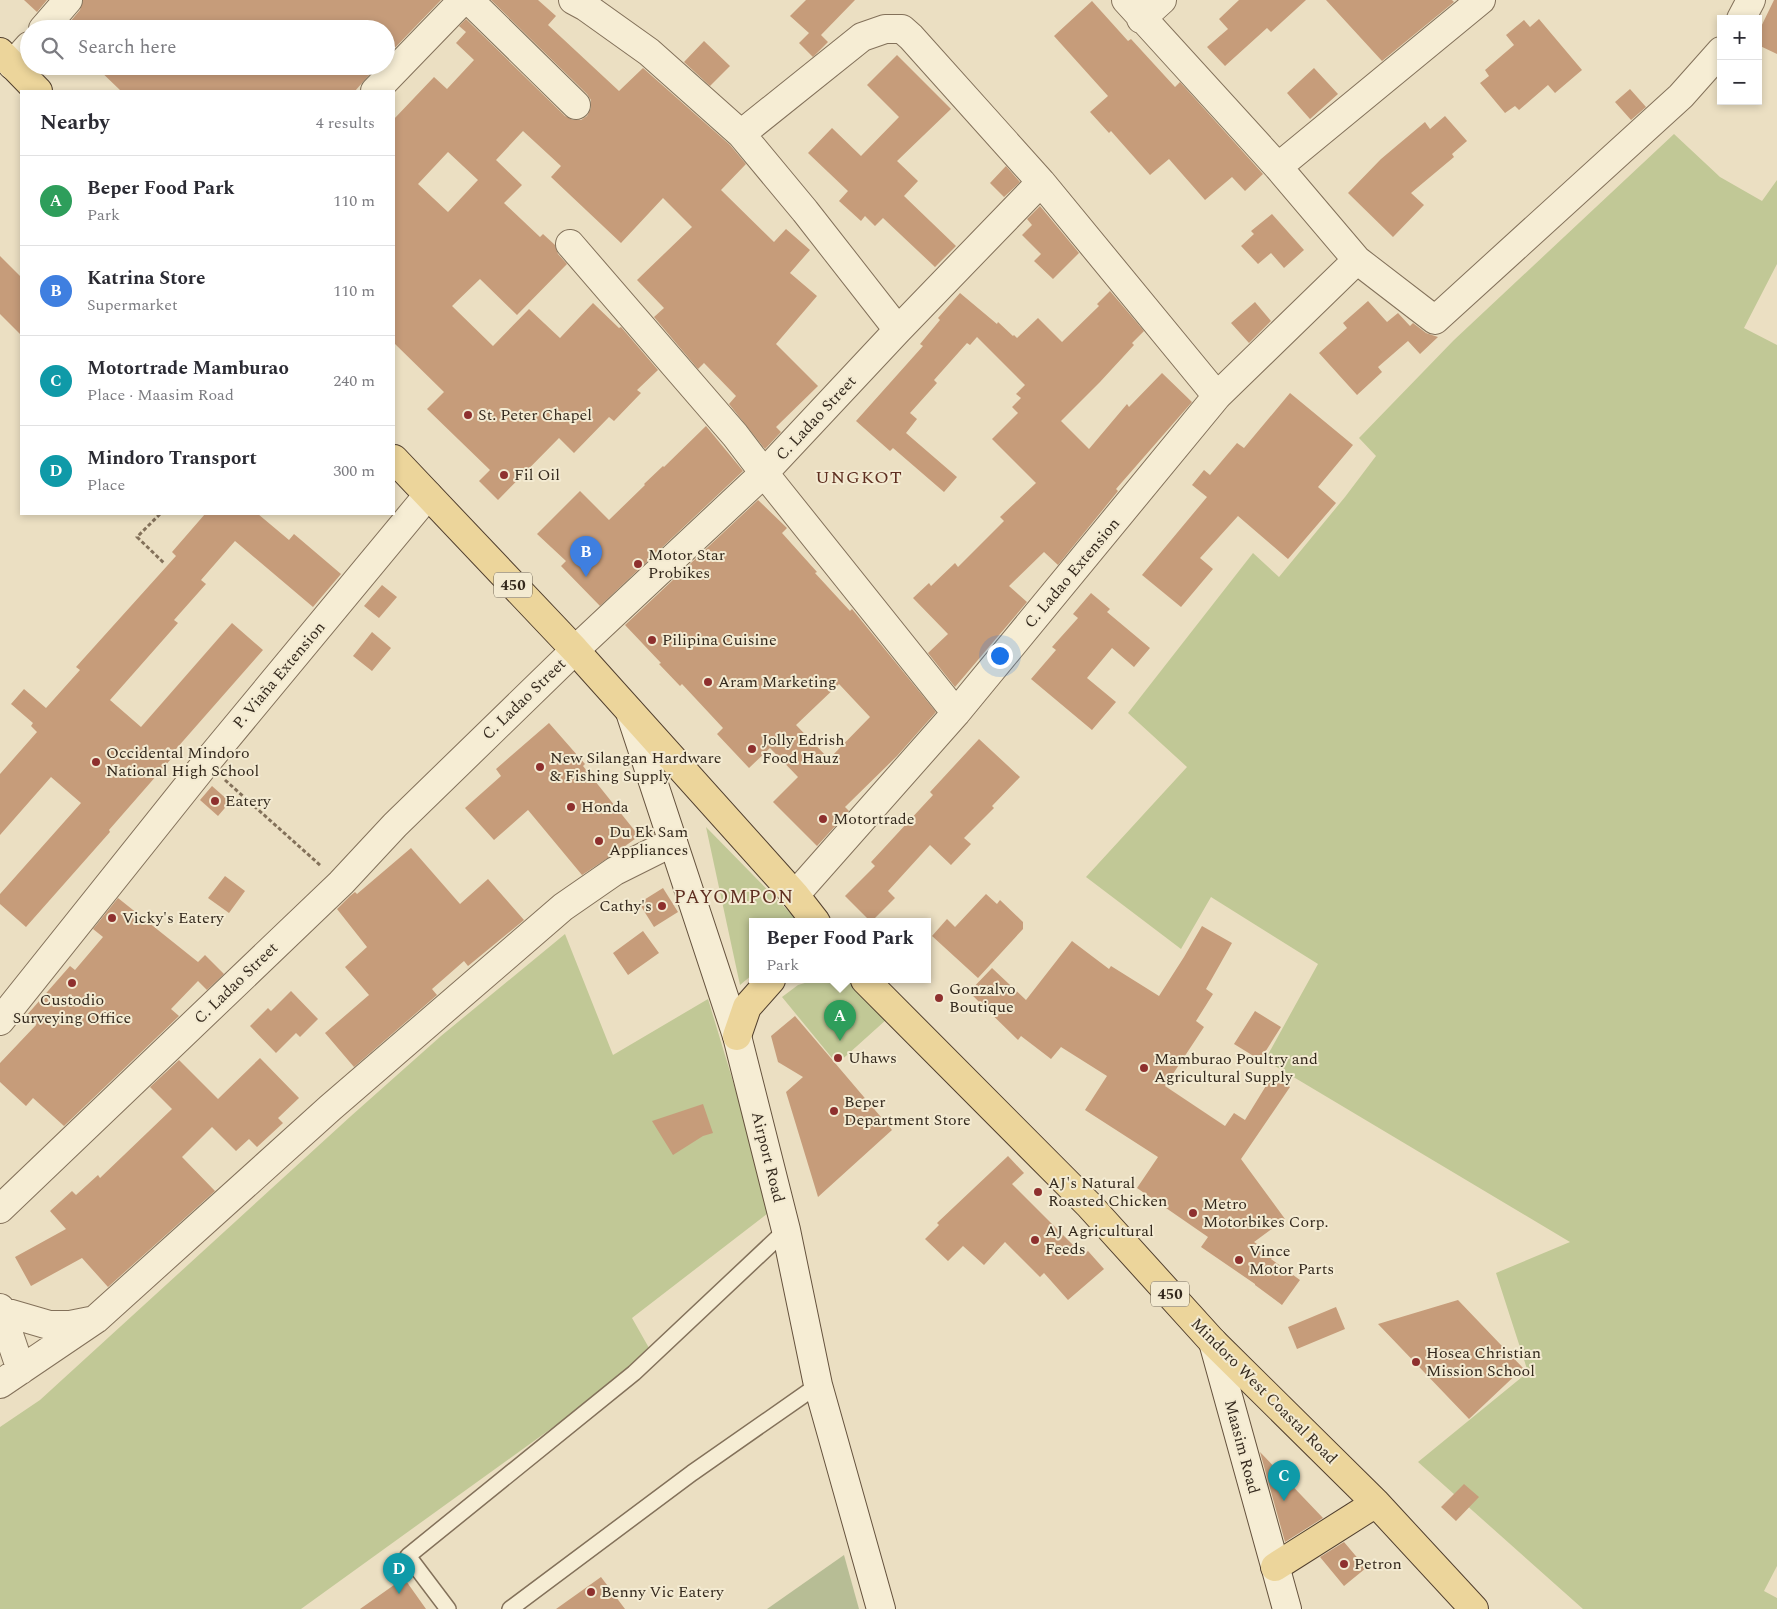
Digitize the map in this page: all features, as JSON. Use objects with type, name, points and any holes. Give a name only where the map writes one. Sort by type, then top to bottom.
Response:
[{"type":"main road","points":[[28,75],[37,90]]},
{"type":"main road","name":"450","points":[[395,460],[575,650],[795,895],[813,918]]},
{"type":"main road","points":[[737,1036],[747,1007],[768,983]]},
{"type":"main road","name":"Mindoro West Coastal Road","points":[[868,983],[1089,1205],[1213,1342],[1376,1503],[1474,1609]]},
{"type":"main road","points":[[1274,1567],[1376,1503]]},
{"type":"street","points":[[51,20],[68,0]]},
{"type":"street","points":[[395,70],[463,0]]},
{"type":"street","points":[[469,0],[576,105]]},
{"type":"street","points":[[573,0],[586,7],[649,52],[741,134],[805,211],[898,330]]},
{"type":"street","points":[[1162,0],[1134,10],[1278,167],[1357,260],[1435,320],[1681,96],[1717,56]]},
{"type":"street","points":[[1278,167],[1481,0]]},
{"type":"street","points":[[1743,15],[1751,0]]},
{"type":"street","points":[[741,134],[862,37],[885,29],[902,29],[1041,182],[1217,396]]},
{"type":"street","points":[[375,90],[390,75]]},
{"type":"street","name":"C. Ladao Street","points":[[0,1210],[340,883],[395,825],[575,650],[764,473],[898,330],[1041,182]]},
{"type":"street","points":[[570,244],[735,435],[956,713]]},
{"type":"street","name":"C. Ladao Extension","points":[[795,895],[956,713],[1217,396],[1357,260]]},
{"type":"street","name":"P. Viaña Extension","points":[[0,1021],[206,763],[428,495]]},
{"type":"street","name":"Airport Road","points":[[630,712],[737,1036],[786,1230],[818,1384],[881,1609]]},
{"type":"street","points":[[96,1319],[70,1325],[49,1325],[0,1309],[10,1377],[96,1319],[330,1108],[563,907],[615,871],[673,842]]},
{"type":"street","name":"Maasim Road","points":[[1213,1342],[1286,1609]]},
{"type":"lane","points":[[448,1609],[408,1556],[634,1373],[786,1230]]},
{"type":"lane","points":[[510,1609],[692,1473],[818,1384]]},
{"type":"path","points":[[159,515],[137,537],[165,564]]},
{"type":"path","points":[[206,763],[340,883]]},
{"type":"green space","points":[[1674,134],[1720,177],[1762,201],[1777,180],[1777,264],[1744,328],[1777,345],[1777,1566],[1764,1591],[1777,1598],[1777,1609],[1583,1609],[1418,1462],[1528,1372],[1496,1273],[1570,1242],[1265,1060],[1318,964],[1211,897],[1181,949],[1086,877],[1187,767],[1128,713],[1253,553],[1279,577],[1376,456],[1359,438],[1454,340]]},
{"type":"green space","points":[[706,827],[795,918],[749,918],[749,978],[740,985]]},
{"type":"green space","points":[[565,934],[613,1055],[708,999],[772,1210],[632,1318],[653,1355],[301,1609],[0,1609],[0,1427],[40,1400],[441,1036]]},
{"type":"green space","points":[[805,983],[854,983],[887,1019],[837,1064],[782,997],[798,985]]},
{"type":"green space","points":[[844,1555],[859,1609],[767,1609]]},
{"type":"building","points":[[24,0],[47,0],[37,12]]},
{"type":"building","points":[[83,0],[441,0],[395,48],[395,20],[72,20],[80,10]]},
{"type":"building","points":[[491,0],[538,0],[556,16],[548,25],[619,91],[643,68],[730,145],[746,164],[721,190],[774,242],[786,229],[810,250],[790,273],[817,296],[776,344],[818,386],[776,427],[781,432],[765,449],[729,404],[736,396],[704,363],[698,369],[654,317],[664,308],[637,280],[692,227],[663,198],[621,243],[551,177],[561,166],[523,131],[496,160],[522,185],[504,203],[540,237],[543,234],[555,245],[558,254],[567,264],[517,315],[480,279],[452,306],[493,346],[529,309],[560,338],[593,303],[619,328],[621,327],[658,370],[637,390],[641,393],[614,421],[609,417],[574,453],[559,438],[498,500],[479,481],[490,470],[427,409],[444,392],[395,344],[395,118],[434,77],[447,89],[474,60],[456,43],[466,32],[459,26],[466,19],[565,116],[573,120],[581,120],[587,116],[591,108],[591,100]],"holes":[[[448,152],[478,180],[448,212],[418,184]]]},
{"type":"building","points":[[806,0],[855,0],[821,35],[828,42],[813,57],[799,43],[809,33],[790,16]]},
{"type":"building","points":[[1239,0],[1306,0],[1271,32],[1267,28],[1225,66],[1207,47],[1228,29],[1219,19]]},
{"type":"building","points":[[1326,0],[1452,0],[1454,2],[1382,61]]},
{"type":"building","points":[[1774,0],[1777,0],[1777,54],[1762,47],[1762,25]]},
{"type":"building","points":[[1092,1],[1128,41],[1131,39],[1175,87],[1180,82],[1263,174],[1245,191],[1232,177],[1205,200],[1169,159],[1150,175],[1111,131],[1109,133],[1090,112],[1108,96],[1054,36]]},
{"type":"building","points":[[1539,19],[1582,70],[1555,93],[1548,85],[1519,110],[1515,106],[1505,113],[1480,83],[1489,76],[1485,70],[1514,45],[1506,35],[1524,20],[1530,27]]},
{"type":"building","points":[[704,41],[730,66],[710,86],[684,62]]},
{"type":"building","points":[[897,55],[951,109],[897,161],[918,181],[904,196],[956,246],[935,267],[883,218],[875,226],[865,216],[861,221],[839,201],[848,191],[808,153],[832,128],[861,156],[899,117],[867,85]]},
{"type":"building","points":[[1314,68],[1338,94],[1310,119],[1287,93]]},
{"type":"building","points":[[104,75],[369,75],[356,90],[120,90]]},
{"type":"building","points":[[1630,89],[1646,107],[1631,120],[1615,102]]},
{"type":"building","points":[[1445,116],[1467,141],[1452,154],[1454,157],[1411,193],[1424,205],[1393,237],[1348,193],[1381,159],[1425,122],[1430,129]]},
{"type":"building","points":[[1006,166],[1020,182],[1004,197],[990,183]]},
{"type":"building","points":[[1040,206],[1079,253],[1053,279],[1034,261],[1041,254],[1022,235],[1032,225],[1027,219]]},
{"type":"building","points":[[1272,214],[1304,250],[1284,268],[1271,253],[1258,264],[1241,246],[1254,234],[1251,231]]},
{"type":"building","points":[[0,256],[20,276],[20,334],[0,314]]},
{"type":"building","points":[[1110,291],[1144,331],[1132,343],[1134,345],[1100,382],[1061,421],[1089,449],[1127,404],[1129,407],[1162,373],[1192,402],[1116,489],[1118,491],[1058,565],[1044,552],[1009,586],[1027,602],[955,687],[928,653],[948,634],[913,598],[929,583],[931,586],[955,563],[958,567],[1004,521],[1000,517],[1036,483],[992,439],[1018,413],[1012,407],[1021,398],[1016,394],[1025,385],[977,337],[970,345],[967,343],[934,380],[937,383],[910,413],[917,419],[906,433],[957,477],[944,492],[893,448],[890,451],[856,421],[923,346],[920,344],[940,320],[938,318],[960,293],[1017,338],[1038,318],[1062,342],[1099,306],[1097,304]]},
{"type":"building","points":[[1368,301],[1387,322],[1398,313],[1410,326],[1413,323],[1426,333],[1438,337],[1420,354],[1408,341],[1378,367],[1382,372],[1357,395],[1319,353],[1347,328],[1343,323]]},
{"type":"building","points":[[1255,302],[1271,321],[1249,343],[1231,323]]},
{"type":"building","points":[[1290,393],[1353,445],[1318,487],[1336,503],[1288,559],[1238,516],[1200,558],[1213,569],[1181,607],[1142,575],[1207,497],[1192,485],[1204,470],[1210,475],[1237,443],[1244,448]]},
{"type":"building","points":[[706,426],[743,471],[600,606],[561,566],[566,561],[537,534],[580,491],[609,520]]},
{"type":"building","points":[[758,500],[787,528],[782,533],[850,611],[852,609],[936,712],[897,756],[845,807],[849,811],[817,846],[773,802],[798,777],[770,748],[749,768],[717,734],[723,728],[682,684],[680,686],[659,664],[661,663],[625,625]],"holes":[[[839,684],[870,717],[829,759],[796,725]]]},
{"type":"building","points":[[204,515],[259,515],[289,540],[294,534],[341,574],[313,607],[235,541],[201,580],[206,584],[174,620],[178,623],[110,700],[141,727],[232,623],[263,650],[169,757],[171,759],[109,830],[110,832],[26,927],[0,904],[0,894],[81,803],[51,777],[0,835],[0,774],[37,732],[31,726],[33,723],[11,704],[24,689],[46,708],[80,670],[76,667],[176,556],[172,552]]},
{"type":"building","points":[[382,585],[397,597],[379,618],[364,606]]},
{"type":"building","points":[[1091,593],[1110,609],[1107,612],[1150,648],[1134,667],[1112,648],[1087,678],[1116,702],[1092,730],[1031,679],[1056,650],[1052,647],[1078,618],[1073,614]]},
{"type":"building","points":[[372,632],[391,648],[372,671],[353,656]]},
{"type":"building","points":[[549,723],[585,764],[583,766],[639,836],[582,875],[528,810],[494,840],[465,808],[501,776],[496,769]]},
{"type":"building","points":[[979,739],[1020,777],[992,806],[994,808],[964,838],[971,844],[951,865],[930,845],[888,891],[895,898],[875,918],[867,918],[845,896],[875,866],[871,862],[933,795],[930,792]]},
{"type":"building","name":"Eatery","points":[[212,786],[230,802],[218,816],[200,800]]},
{"type":"building","points":[[411,848],[460,904],[488,879],[524,920],[468,966],[464,961],[432,989],[437,995],[354,1067],[325,1033],[369,995],[345,967],[367,947],[337,909],[350,896],[355,892],[357,894]]},
{"type":"building","points":[[225,876],[245,891],[229,913],[208,898]]},
{"type":"building","points":[[663,888],[678,912],[654,927],[639,903]]},
{"type":"building","points":[[986,894],[997,904],[1000,900],[1023,922],[1023,929],[978,978],[932,936],[947,919],[955,927]]},
{"type":"building","points":[[118,898],[198,962],[205,955],[224,974],[207,990],[198,981],[171,1009],[179,1016],[64,1126],[33,1098],[26,1106],[0,1082],[0,1063],[36,1025],[26,1016],[70,966],[75,970],[103,937],[93,929]]},
{"type":"building","points":[[1202,926],[1232,943],[1206,989],[1213,994],[1196,1021],[1204,1027],[1165,1086],[1225,1126],[1234,1113],[1245,1120],[1272,1076],[1290,1087],[1241,1159],[1285,1219],[1254,1242],[1274,1255],[1271,1259],[1300,1280],[1282,1305],[1201,1247],[1208,1237],[1137,1188],[1158,1157],[1085,1110],[1107,1076],[1061,1047],[1051,1059],[1021,1036],[1018,1040],[969,992],[992,968],[1026,1000],[1072,941],[1109,969],[1111,966],[1159,996]]},
{"type":"building","points":[[643,931],[659,953],[628,975],[613,953]]},
{"type":"building","points":[[291,991],[318,1019],[300,1037],[296,1033],[276,1053],[250,1026],[268,1008],[271,1011]]},
{"type":"building","points":[[1255,1011],[1281,1027],[1260,1060],[1234,1044]]},
{"type":"building","name":"Beper Department Store","points":[[795,1016],[892,1130],[818,1197],[786,1092],[803,1077],[778,1062],[771,1036]]},
{"type":"building","points":[[260,1058],[299,1098],[278,1118],[283,1123],[257,1147],[249,1139],[236,1151],[212,1127],[182,1157],[215,1191],[108,1287],[82,1258],[31,1286],[15,1257],[66,1229],[50,1211],[72,1191],[76,1195],[98,1175],[100,1178],[172,1109],[150,1087],[179,1060],[218,1099]]},
{"type":"building","points":[[703,1104],[713,1133],[703,1136],[673,1155],[652,1121]]},
{"type":"building","points":[[1008,1156],[1024,1173],[1012,1184],[1083,1255],[1088,1251],[1104,1269],[1068,1300],[1044,1273],[1040,1277],[1005,1242],[984,1265],[963,1246],[948,1261],[925,1239],[939,1225],[937,1223]]},
{"type":"building","points":[[1458,1300],[1523,1368],[1469,1419],[1378,1324]]},
{"type":"building","points":[[1336,1307],[1345,1329],[1297,1349],[1288,1327]]},
{"type":"building","points":[[1260,1452],[1323,1518],[1285,1542]]},
{"type":"building","points":[[1464,1484],[1479,1497],[1456,1521],[1441,1507]]},
{"type":"building","name":"Petron","points":[[1344,1542],[1366,1568],[1344,1586],[1320,1557]]},
{"type":"building","points":[[601,1577],[625,1609],[556,1609]]},
{"type":"building","points":[[404,1578],[426,1609],[360,1609]]},
{"type":"place","name":"St. Peter Chapel","points":[[468,415]]},
{"type":"place","name":"Fil Oil","points":[[504,475]]},
{"type":"place","name":"Motor Star Probikes","points":[[638,564]]},
{"type":"place","name":"Katrina Store","points":[[586,577]]},
{"type":"place","name":"Pilipina Cuisine","points":[[652,640]]},
{"type":"place","name":"Aram Marketing","points":[[708,682]]},
{"type":"place","name":"Jolly Edrish Food Hauz","points":[[752,749]]},
{"type":"place","name":"Occidental Mindoro National High School","points":[[96,762]]},
{"type":"place","name":"New Silangan Hardware & Fishing Supply","points":[[540,767]]},
{"type":"place","name":"Eatery","points":[[215,801]]},
{"type":"place","name":"Honda","points":[[571,807]]},
{"type":"place","name":"Motortrade","points":[[823,819]]},
{"type":"place","name":"Du Ek Sam Appliances","points":[[599,841]]},
{"type":"place","name":"Cathy's","points":[[662,906]]},
{"type":"place","name":"Vicky's Eatery","points":[[112,918]]},
{"type":"place","name":"Custodio Surveying Office","points":[[72,983]]},
{"type":"place","name":"Gonzalvo Boutique","points":[[939,998]]},
{"type":"place","name":"Beper Food Park","points":[[840,1041]]},
{"type":"place","name":"Uhaws","points":[[838,1058]]},
{"type":"place","name":"Mamburao Poultry and Agricultural Supply","points":[[1144,1068]]},
{"type":"place","name":"Beper Department Store","points":[[834,1111]]},
{"type":"place","name":"AJ's Natural Roasted Chicken","points":[[1038,1192]]},
{"type":"place","name":"Metro Motorbikes Corp.","points":[[1193,1213]]},
{"type":"place","name":"AJ Agricultural Feeds","points":[[1035,1240]]},
{"type":"place","name":"Vince Motor Parts","points":[[1239,1260]]},
{"type":"place","name":"Hosea Christian Mission School","points":[[1416,1362]]},
{"type":"place","name":"Motortrade Mamburao","points":[[1284,1501]]},
{"type":"place","name":"Petron","points":[[1344,1564]]},
{"type":"place","name":"Benny Vic Eatery","points":[[591,1592]]},
{"type":"place","name":"Mindoro Transport","points":[[399,1594]]},
{"type":"district","name":"UNGKOT","points":[[859,477]]},
{"type":"district","name":"PAYOMPON","points":[[734,897]]}]
